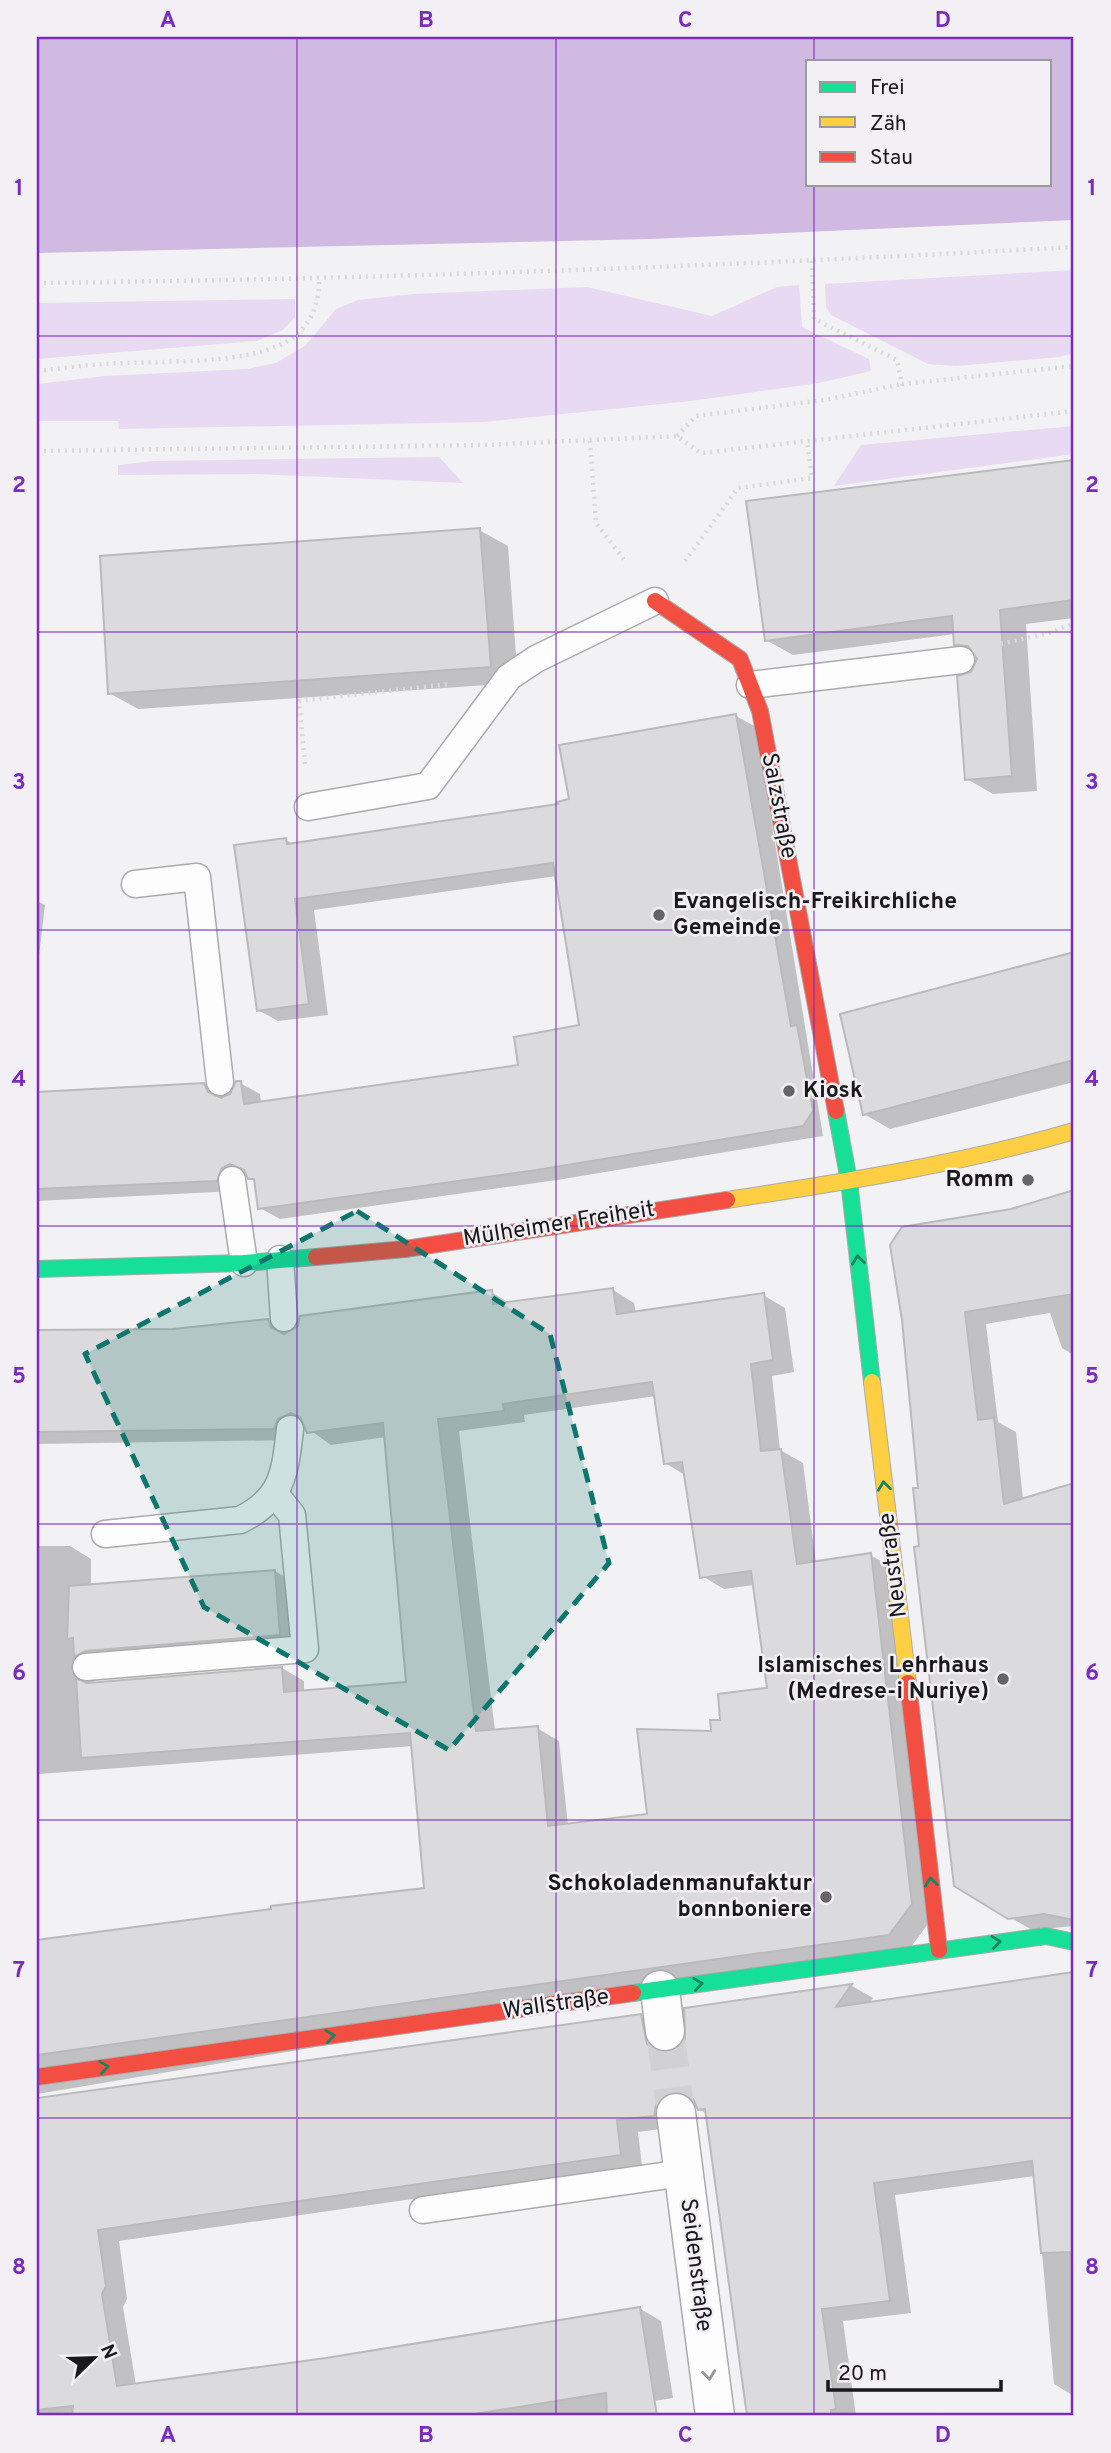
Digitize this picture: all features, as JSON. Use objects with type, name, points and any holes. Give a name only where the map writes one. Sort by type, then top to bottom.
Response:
[{"type":"street","name":"Salzstraße","points":[[655,601],[740,659],[760,711],[849,1181]]},
{"type":"street","name":"Mülheimer Freiheit","points":[[37,1269],[244,1263],[405,1249],[849,1181],[1015,1148],[1074,1131]]},
{"type":"street","name":"Neustraße","points":[[849,1181],[939,1950]]},
{"type":"street","name":"Wallstraße","points":[[37,2077],[1046,1936],[1074,1942]]},
{"type":"street","points":[[660,1990],[665,2031]]},
{"type":"street","name":"Seidenstraße","points":[[676,2113],[715,2416]]},
{"type":"lane","points":[[309,807],[428,786],[509,677],[536,659],[655,601]]},
{"type":"lane","points":[[750,685],[961,660]]},
{"type":"lane","points":[[135,884],[197,877],[220,1082]]},
{"type":"lane","points":[[232,1180],[244,1263]]},
{"type":"lane","points":[[280,1259],[284,1318]]},
{"type":"lane","points":[[105,1534],[240,1520],[258,1511],[275,1494],[285,1470],[290,1429]]},
{"type":"lane","points":[[86,1667],[305,1650],[292,1515],[275,1494]]},
{"type":"lane","points":[[423,2210],[683,2173]]},
{"type":"path","points":[[37,283],[319,280],[812,261],[1074,247]]},
{"type":"path","points":[[812,261],[814,319],[897,360],[902,384]]},
{"type":"path","points":[[37,371],[242,356],[270,350],[296,336],[319,304],[319,280]]},
{"type":"path","points":[[677,436],[696,416],[824,400],[902,384],[1074,366]]},
{"type":"path","points":[[37,451],[484,446],[677,436],[701,453],[1074,411]]},
{"type":"path","points":[[590,441],[596,523]]},
{"type":"path","points":[[655,601],[738,488],[812,478],[807,441]]},
{"type":"path","points":[[996,645],[1049,633],[1074,622]]},
{"type":"path","points":[[309,807],[299,701],[509,677]]},
{"type":"highlighted area","points":[[357,1211],[550,1334],[609,1563],[449,1750],[204,1607],[85,1354]]},
{"type":"shaded area","points":[[37,37],[1074,37],[1074,220],[650,239],[37,253]]},
{"type":"shaded area","points":[[1074,270],[1074,353],[1059,357],[957,366],[928,364],[831,315],[826,307],[825,284]]},
{"type":"shaded area","points":[[799,285],[802,327],[869,359],[871,371],[819,383],[691,401],[484,422],[119,429],[118,421],[37,421],[37,384],[106,376],[247,369],[276,363],[305,346],[336,309],[358,300],[414,294],[587,287],[712,316],[777,287]]},
{"type":"shaded area","points":[[295,299],[295,317],[283,330],[257,341],[37,359],[37,303]]},
{"type":"shaded area","points":[[1074,426],[1074,454],[834,486],[861,445]]},
{"type":"shaded area","points":[[439,457],[463,483],[256,474],[118,475],[118,465],[153,461]]},
{"type":"building","points":[[1074,460],[1074,600],[1000,610],[1012,776],[965,780],[957,676],[971,672],[977,659],[968,646],[954,645],[952,616],[765,641],[746,501]]},
{"type":"building","points":[[480,528],[491,667],[108,694],[100,556]]},
{"type":"building","points":[[736,714],[791,1026],[797,1025],[813,1111],[803,1126],[537,1170],[258,1209],[254,1179],[248,1179],[244,1170],[230,1164],[222,1168],[217,1181],[37,1189],[37,1092],[204,1083],[208,1092],[221,1098],[230,1094],[236,1081],[241,1081],[244,1104],[518,1065],[514,1037],[579,1025],[553,863],[295,899],[309,1004],[257,1011],[234,845],[286,838],[287,844],[558,804],[557,802],[569,799],[559,745]]},
{"type":"building","points":[[1074,952],[1074,1060],[863,1115],[840,1014]]},
{"type":"building","points":[[1074,1190],[1074,1294],[965,1312],[978,1420],[994,1418],[1004,1504],[1074,1483],[1074,1920],[1044,1914],[1008,1919],[954,1886],[914,1547],[919,1546],[913,1488],[918,1488],[902,1320],[890,1245],[902,1227],[1011,1209]]},
{"type":"building","points":[[613,1288],[617,1314],[764,1293],[773,1360],[751,1364],[761,1451],[781,1449],[797,1564],[871,1553],[912,1904],[889,1935],[37,2055],[37,1940],[271,1909],[271,1906],[424,1888],[410,1733],[81,1758],[76,1678],[87,1683],[282,1667],[284,1692],[406,1682],[383,1423],[307,1433],[300,1417],[291,1413],[278,1419],[274,1429],[37,1432],[37,1330],[173,1329],[268,1319],[271,1327],[284,1334],[298,1326],[300,1316],[492,1290],[493,1304]],"holes":[[[652,1382],[664,1464],[682,1462],[700,1578],[751,1571],[767,1688],[718,1694],[720,1720],[710,1720],[711,1731],[637,1729],[647,1814],[548,1826],[538,1726],[476,1731],[438,1419],[504,1411],[503,1404]]]},
{"type":"building","points":[[275,1570],[280,1635],[85,1651],[74,1657],[73,1638],[67,1639],[69,1586]]},
{"type":"building","points":[[1074,1972],[1074,2252],[1041,2253],[1032,2161],[874,2183],[890,2301],[822,2309],[836,2409],[831,2410],[831,2416],[747,2416],[705,2109],[698,2110],[693,2099],[685,2093],[674,2091],[662,2096],[656,2105],[654,2116],[617,2120],[621,2155],[98,2230],[106,2286],[102,2294],[117,2386],[326,2358],[640,2307],[657,2416],[607,2416],[606,2393],[462,2416],[72,2416],[73,2406],[37,2410],[37,2098],[641,2014],[647,2044],[656,2051],[667,2053],[679,2048],[685,2039],[684,2008],[852,1984],[836,2007]]},
{"type":"tunnel","points":[[665,2031],[676,2113]]},
{"type":"traffic: fast","points":[[836,1111],[849,1181],[872,1382]]},
{"type":"traffic: fast","points":[[37,1269],[244,1263],[316,1257]]},
{"type":"traffic: fast","points":[[633,1993],[1046,1936],[1074,1942]]},
{"type":"traffic: slow","points":[[727,1200],[945,1163],[1074,1131]]},
{"type":"traffic: slow","points":[[872,1382],[908,1683]]},
{"type":"traffic: jam","points":[[655,601],[740,659],[760,711],[836,1111]]},
{"type":"traffic: jam","points":[[316,1257],[405,1249],[727,1200]]},
{"type":"traffic: jam","points":[[908,1683],[939,1950]]},
{"type":"traffic: jam","points":[[37,2077],[633,1993]]},
{"type":"place","name":"Evangelisch-Freikirchliche Gemeinde","points":[[659,915]]},
{"type":"place","name":"Kiosk","points":[[789,1091]]},
{"type":"place","name":"Romm","points":[[1028,1180]]},
{"type":"place","name":"Islamisches Lehrhaus (Medrese-i Nuriye)","points":[[1003,1679]]},
{"type":"place","name":"Schokoladenmanufaktur bonnboniere","points":[[826,1897]]}]
